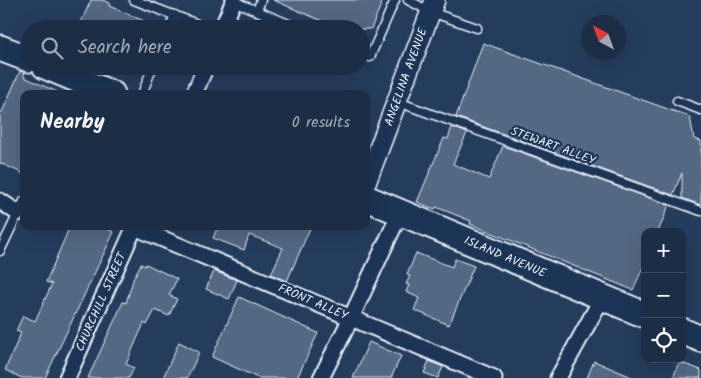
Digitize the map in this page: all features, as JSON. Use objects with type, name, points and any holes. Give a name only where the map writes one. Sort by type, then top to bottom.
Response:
[{"type":"main road","points":[[0,38],[16,54]]},
{"type":"main road","points":[[67,75],[102,90]]},
{"type":"main road","name":"ISLAND AVENUE","points":[[370,200],[641,314]]},
{"type":"main road","points":[[686,332],[701,338]]},
{"type":"street","points":[[226,20],[233,1]]},
{"type":"street","name":"ANGELINA AVENUE","points":[[370,173],[433,6]]},
{"type":"street","points":[[196,90],[202,75]]},
{"type":"street","points":[[0,202],[20,207]]},
{"type":"street","points":[[321,378],[400,213]]},
{"type":"street","name":"CHURCHILL STREET","points":[[67,378],[133,230]]},
{"type":"street","name":"FRONT ALLEY","points":[[141,230],[494,378]]},
{"type":"street","points":[[558,378],[602,298]]},
{"type":"lane","points":[[134,0],[187,20]]},
{"type":"lane","points":[[257,11],[261,0]]},
{"type":"lane","points":[[370,57],[395,0]]},
{"type":"lane","points":[[408,0],[433,6],[477,28]]},
{"type":"lane","points":[[233,1],[279,20]]},
{"type":"lane","points":[[172,20],[174,15]]},
{"type":"lane","points":[[144,90],[150,75]]},
{"type":"lane","points":[[677,101],[701,110]]},
{"type":"lane","name":"STEWART ALLEY","points":[[398,102],[701,210]]},
{"type":"lane","points":[[0,251],[20,209]]},
{"type":"building","points":[[91,0],[102,0],[110,3],[109,6],[142,20],[82,20]]},
{"type":"building","points":[[273,0],[383,0],[371,29],[370,20],[320,20]]},
{"type":"building","points":[[483,43],[690,117],[694,139],[701,141],[701,205],[682,198],[682,173],[673,195],[456,117]]},
{"type":"building","points":[[20,71],[20,75],[24,75],[24,77],[53,90],[20,90],[20,172],[0,163],[0,112],[2,112]]},
{"type":"building","points":[[452,127],[467,133],[453,164],[489,179],[503,146],[669,205],[660,228],[641,228],[641,272],[633,290],[470,224],[471,221],[436,207],[435,209],[417,202],[444,138],[448,139]]},
{"type":"building","points":[[68,230],[110,230],[114,232],[45,378],[22,378],[5,370],[21,333],[16,331],[23,316],[35,321],[52,284],[46,282]]},
{"type":"building","points":[[216,230],[309,230],[287,281],[271,274],[283,248],[249,235],[244,250],[213,238]]},
{"type":"building","points":[[416,253],[452,267],[455,259],[474,266],[449,325],[414,310],[419,298],[406,292],[409,285],[406,284],[410,276],[407,275]]},
{"type":"building","points":[[141,264],[145,266],[146,264],[177,279],[169,295],[177,299],[169,316],[155,310],[147,325],[144,323],[126,364],[134,368],[129,378],[88,378],[123,302],[126,303],[134,277]]},
{"type":"building","points":[[214,271],[237,280],[229,299],[206,289]]},
{"type":"building","points":[[239,297],[318,333],[297,378],[258,378],[212,357]]},
{"type":"building","points":[[179,342],[199,352],[193,366],[187,378],[163,378]]},
{"type":"building","points":[[369,342],[401,356],[391,378],[353,378]]},
{"type":"building","points":[[429,361],[443,367],[438,378],[424,373]]},
{"type":"building","points":[[594,361],[634,378],[587,378]]},
{"type":"building","points":[[679,363],[701,370],[701,378],[673,378]]}]
